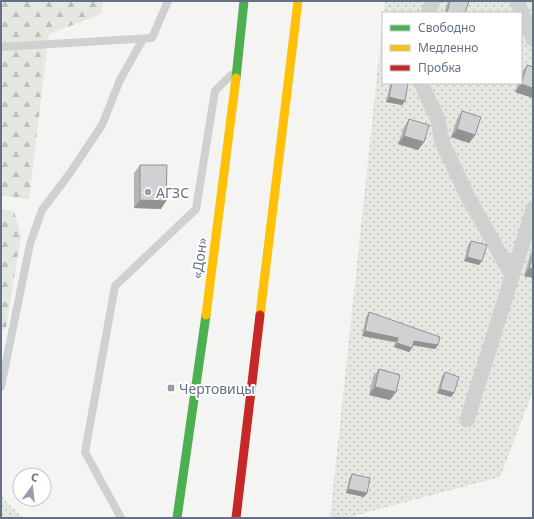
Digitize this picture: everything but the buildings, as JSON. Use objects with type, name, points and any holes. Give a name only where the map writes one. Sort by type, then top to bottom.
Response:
[{"type":"highway","name":"«Дон»","points":[[177,518],[221,196],[244,1]]},
{"type":"highway","points":[[236,518],[298,1]]},
{"type":"street","points":[[428,12],[433,1]]},
{"type":"street","points":[[517,1],[522,12]]},
{"type":"street","points":[[522,13],[533,39]]},
{"type":"street","points":[[421,84],[438,120],[442,142],[468,197],[512,276]]},
{"type":"street","points":[[467,420],[533,210]]},
{"type":"lane","points":[[1,47],[152,38],[168,1]]},
{"type":"lane","points":[[1,387],[30,244],[42,210],[70,173],[102,125],[120,80],[143,38]]},
{"type":"lane","points":[[121,518],[85,452],[115,286],[196,209],[215,91],[237,69]]},
{"type":"green space","points":[[1,1],[103,1],[102,14],[49,34],[29,199],[1,196]]},
{"type":"green space","points":[[385,1],[533,1],[533,391],[500,477],[346,518],[330,518],[382,28],[382,84],[522,84],[522,12],[384,12]]},
{"type":"green space","points":[[1,209],[14,211],[21,236],[6,328],[1,331]]},
{"type":"green space","points":[[1,493],[7,503],[23,518],[1,518]]},
{"type":"traffic: fast","points":[[236,78],[244,1]]},
{"type":"traffic: fast","points":[[177,518],[206,315]]},
{"type":"traffic: slow","points":[[260,315],[298,1]]},
{"type":"traffic: slow","points":[[206,315],[236,78]]},
{"type":"traffic: jam","points":[[236,518],[260,315]]},
{"type":"place","name":"АГЗС","points":[[148,192]]},
{"type":"place","name":"Чертовицы","points":[[171,388]]}]
